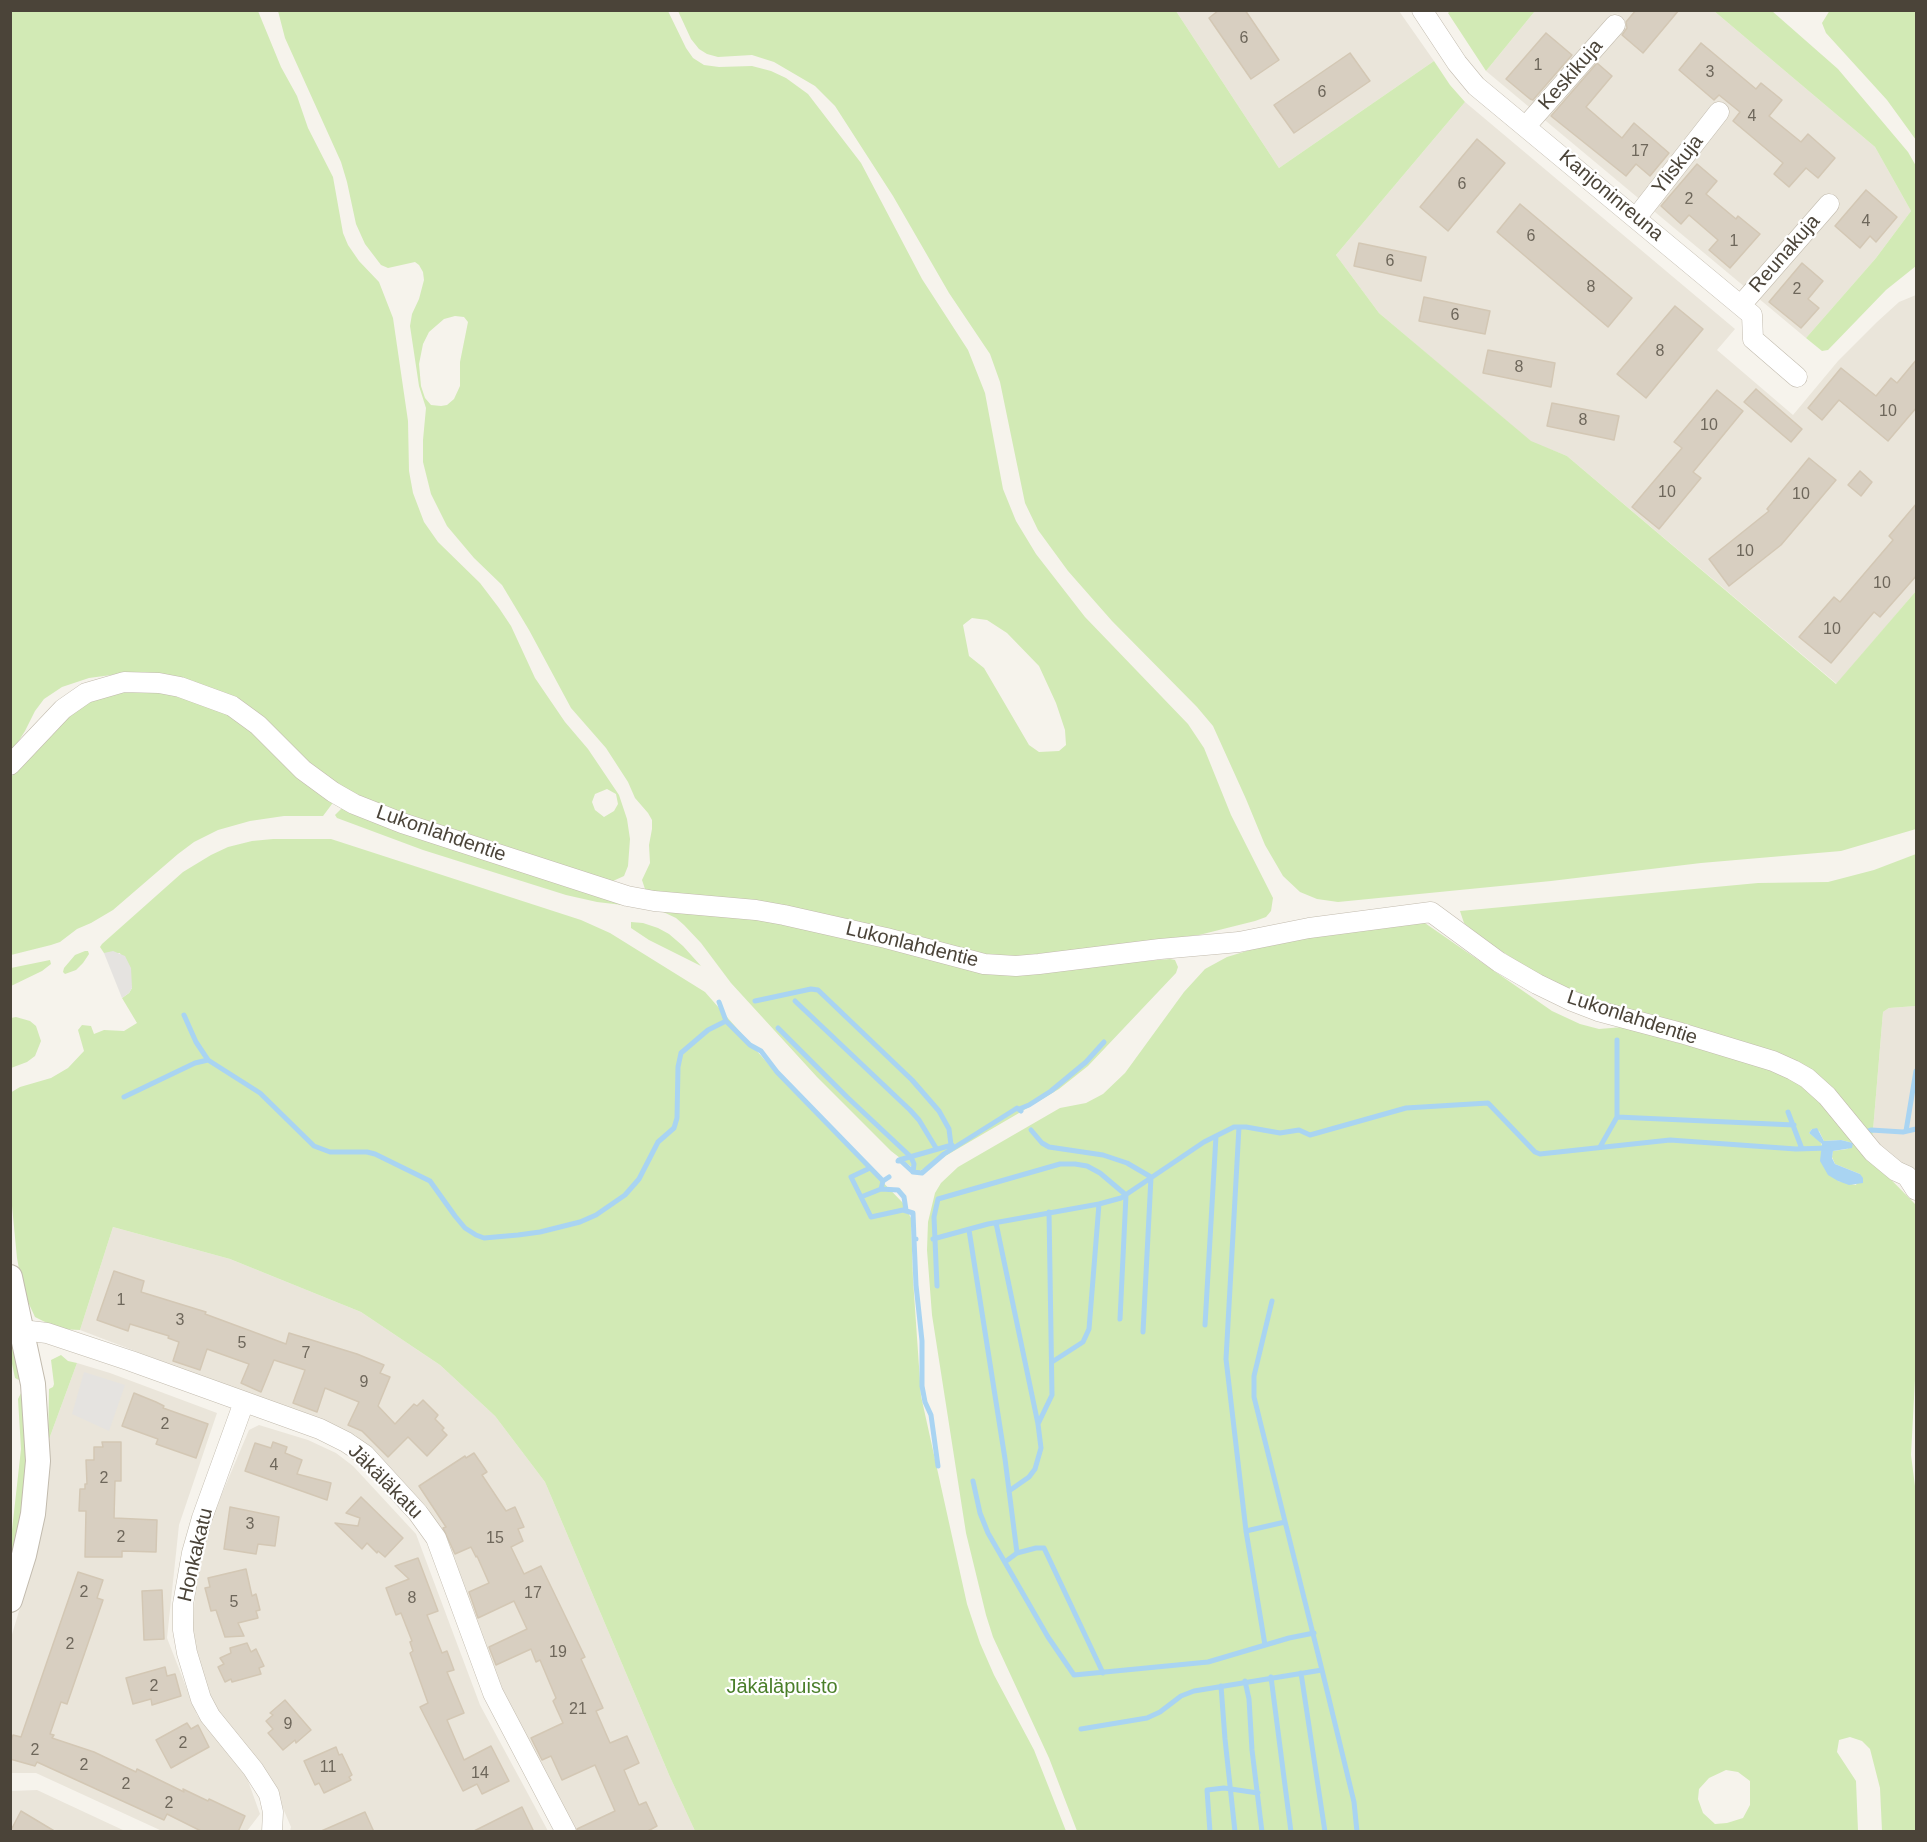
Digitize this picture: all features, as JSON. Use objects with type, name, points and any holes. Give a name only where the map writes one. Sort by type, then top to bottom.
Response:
[{"type":"street","name":"Kanjoninreuna","points":[[1422,10],[1457,63],[1476,86],[1741,305],[1752,315],[1753,339],[1797,377]]},
{"type":"street","name":"Keskikuja","points":[[1526,126],[1615,25]]},
{"type":"street","name":"Yliskuja","points":[[1636,218],[1719,112]]},
{"type":"street","name":"Reunakuja","points":[[1741,305],[1829,204]]},
{"type":"street","name":"Lukonlahdentie","points":[[10,765],[63,709],[86,693],[124,682],[159,682],[180,687],[232,706],[258,725],[303,770],[333,792],[354,804],[402,823],[627,896],[784,915],[886,938],[984,964],[1017,966],[1181,946],[1239,942],[1299,930],[1431,912],[1499,962],[1572,1001],[1598,1011],[1773,1061],[1807,1078],[1827,1096],[1873,1152],[1896,1171],[1907,1176],[1917,1190]]},
{"type":"street","points":[[10,1277],[33,1384],[38,1461],[33,1514],[10,1600]]},
{"type":"street","name":"Jäkäläkatu","points":[[22,1330],[47,1333],[320,1429],[365,1455],[431,1529],[493,1694],[566,1832]]},
{"type":"street","name":"Honkakatu","points":[[243,1402],[192,1553],[183,1604],[183,1630],[187,1653],[201,1699],[210,1716],[266,1787],[273,1812],[272,1832]]},
{"type":"shaded area","points":[[1176,11],[1399,11],[1434,61],[1279,168]]},
{"type":"shaded area","points":[[1535,11],[1714,11],[1875,147],[1911,211],[1876,258],[1806,338],[1486,71]]},
{"type":"shaded area","points":[[1465,102],[1735,329],[1717,350],[1793,415],[1838,361],[1877,322],[1899,302],[1916,295],[1916,591],[1837,684],[1567,456],[1531,442],[1379,313],[1336,255]]},
{"type":"shaded area","points":[[113,951],[125,956],[131,968],[132,988],[122,998],[104,953]]},
{"type":"shaded area","points":[[1916,1006],[1916,1170],[1908,1169],[1872,1142],[1883,1012],[1889,1008]]},
{"type":"shaded area","points":[[113,1227],[230,1259],[361,1312],[440,1365],[495,1416],[545,1482],[695,1831],[574,1831],[491,1669],[428,1508],[355,1435],[80,1330]]},
{"type":"shaded area","points":[[77,1363],[217,1413],[179,1525],[167,1638],[197,1715],[247,1778],[260,1814],[247,1831],[162,1831],[36,1773],[11,1773],[11,1638],[27,1584],[48,1442]]},
{"type":"shaded area","points":[[84,1372],[125,1385],[109,1431],[72,1414]]},
{"type":"shaded area","points":[[259,1425],[308,1440],[336,1453],[353,1466],[416,1534],[480,1705],[548,1831],[290,1831],[291,1827],[270,1778],[214,1706],[205,1685],[192,1637],[196,1580],[207,1529],[249,1430]]},
{"type":"shaded area","points":[[37,1790],[125,1831],[11,1832],[11,1791]]},
{"type":"green space","points":[[1451,10],[1535,11],[1486,71],[1448,13]]},
{"type":"green space","points":[[1830,10],[1916,11],[1916,140],[1887,100],[1826,33],[1822,23]]},
{"type":"green space","points":[[11,11],[258,11],[281,67],[297,96],[308,128],[333,177],[343,233],[348,245],[359,261],[379,282],[393,318],[408,421],[409,471],[413,493],[424,522],[438,542],[480,583],[499,608],[511,626],[535,678],[619,795],[627,819],[630,839],[628,866],[624,876],[613,881],[602,881],[340,792],[224,695],[193,681],[178,678],[143,672],[126,673],[89,678],[62,687],[44,699],[11,753]],"holes":[[[607,789],[616,794],[618,804],[614,811],[604,817],[595,810],[592,802],[595,794]]]},
{"type":"green space","points":[[278,11],[668,11],[686,48],[693,58],[704,65],[752,66],[771,71],[786,78],[808,94],[861,163],[922,279],[968,350],[985,393],[1003,489],[1016,521],[1036,554],[1085,617],[1188,724],[1204,748],[1231,815],[1273,898],[1271,911],[1266,917],[1199,935],[1005,959],[646,892],[642,880],[650,863],[649,845],[652,820],[635,798],[628,782],[606,748],[571,708],[502,585],[474,558],[447,526],[431,494],[423,462],[426,408],[419,386],[410,326],[424,280],[423,272],[415,262],[388,268],[381,265],[365,244],[356,224],[341,162],[285,38]],"holes":[[[455,316],[464,317],[468,322],[460,362],[460,386],[454,399],[447,405],[431,405],[425,398],[421,386],[419,364],[423,344],[429,332],[444,319]],[[972,618],[987,620],[1007,633],[1039,666],[1056,703],[1065,730],[1066,745],[1059,751],[1039,752],[1029,745],[984,668],[969,656],[963,625]]]},
{"type":"green space","points":[[678,11],[1176,11],[1279,168],[1434,61],[1465,102],[1336,255],[1379,313],[1531,441],[1567,456],[1836,684],[1916,591],[1916,829],[1841,851],[1701,863],[1551,881],[1338,902],[1317,899],[1300,892],[1283,876],[1265,845],[1213,726],[1112,621],[1068,571],[1038,530],[1025,503],[1000,382],[990,354],[949,293],[893,196],[835,106],[815,86],[774,62],[752,55],[718,57],[707,54],[699,49],[691,39]]},
{"type":"green space","points":[[1714,11],[1772,11],[1838,69],[1908,152],[1916,166],[1916,266],[1886,290],[1828,350],[1822,351],[1806,338],[1876,258],[1911,211],[1875,147]]},
{"type":"green space","points":[[121,691],[174,692],[228,710],[332,801],[332,804],[323,816],[284,816],[250,821],[218,830],[194,842],[178,854],[113,910],[77,929],[60,942],[11,955],[11,777],[74,707]]},
{"type":"green space","points":[[343,807],[631,906],[566,895],[423,850],[337,818],[335,815]]},
{"type":"green space","name":"Jäkäläpuisto","points":[[273,839],[331,839],[581,920],[610,933],[705,992],[771,1067],[903,1203],[911,1218],[921,1396],[967,1604],[980,1643],[994,1675],[1034,1750],[1066,1831],[695,1831],[545,1482],[495,1416],[440,1365],[361,1312],[230,1259],[113,1227],[80,1330],[59,1329],[35,1317],[23,1291],[17,1258],[12,1206],[10,1093],[20,1087],[51,1078],[68,1068],[84,1051],[78,1030],[82,1025],[91,1026],[94,1034],[104,1030],[124,1031],[137,1023],[122,998],[132,988],[120,953],[104,953],[100,947],[102,944],[183,872],[228,847]]},
{"type":"green space","points":[[1916,854],[1916,1006],[1889,1008],[1883,1012],[1872,1142],[1832,1092],[1594,1002],[1538,975],[1483,939],[1464,923],[1460,911],[1758,883],[1828,882],[1874,870]]},
{"type":"green space","points":[[659,910],[764,917],[1002,973],[1170,959],[1175,960],[1178,967],[1176,973],[1088,1066],[1059,1089],[918,1172],[891,1151],[817,1077],[731,983],[701,943],[684,925],[676,918]]},
{"type":"green space","points":[[1422,921],[1552,1011],[1580,1024],[1599,1029],[1623,1027],[1783,1073],[1812,1094],[1850,1138],[1915,1204],[1916,1360],[1911,1455],[1916,1494],[1916,1831],[1882,1831],[1880,1788],[1870,1749],[1862,1741],[1850,1737],[1839,1740],[1837,1752],[1856,1781],[1858,1831],[1077,1831],[1049,1758],[993,1637],[986,1615],[966,1533],[932,1315],[927,1250],[928,1222],[935,1193],[941,1183],[958,1167],[1060,1108],[1086,1103],[1103,1094],[1125,1073],[1184,992],[1205,969],[1227,957],[1273,943]],"holes":[[[1812,1129],[1819,1131],[1824,1141],[1841,1140],[1853,1143],[1847,1149],[1833,1151],[1832,1157],[1835,1164],[1860,1174],[1856,1185],[1838,1181],[1820,1141],[1809,1133]],[[1726,1770],[1738,1772],[1750,1781],[1750,1805],[1743,1818],[1715,1824],[1703,1813],[1698,1799],[1699,1789],[1709,1778]]]},
{"type":"green space","points":[[631,922],[643,923],[669,934],[701,966],[649,940],[631,928]]},
{"type":"green space","points":[[85,951],[89,954],[83,963],[76,970],[65,974],[64,968],[75,955]]},
{"type":"green space","points":[[50,960],[51,964],[42,971],[11,986],[11,968]]},
{"type":"green space","points":[[11,1018],[30,1021],[36,1026],[41,1041],[35,1056],[11,1068]]},
{"type":"green space","points":[[10,1328],[21,1380],[15,1378],[11,1359]]},
{"type":"green space","points":[[61,1355],[68,1361],[77,1363],[48,1442],[49,1389],[54,1384],[51,1360]]},
{"type":"green space","points":[[21,1393],[23,1394],[27,1485],[11,1567],[11,1539],[21,1449],[18,1399]]},
{"type":"water","points":[[1817,1128],[1824,1141],[1841,1140],[1853,1143],[1852,1148],[1833,1151],[1832,1158],[1835,1164],[1860,1174],[1863,1183],[1849,1185],[1828,1175],[1820,1161],[1822,1144],[1809,1133],[1812,1129]]},
{"type":"building","points":[[1219,10],[1245,10],[1279,60],[1251,79],[1209,18]]},
{"type":"building","points":[[1636,10],[1679,10],[1643,53],[1622,35],[1627,28],[1626,22]]},
{"type":"building","points":[[1546,33],[1572,55],[1533,100],[1506,79]]},
{"type":"building","points":[[1701,43],[1756,89],[1761,83],[1782,100],[1769,116],[1801,142],[1808,134],[1835,158],[1818,178],[1806,168],[1789,187],[1774,174],[1783,163],[1733,121],[1740,112],[1719,95],[1714,100],[1679,70]]},
{"type":"building","points":[[1350,53],[1370,81],[1294,133],[1274,105]]},
{"type":"building","points":[[1597,63],[1612,76],[1586,107],[1622,138],[1634,123],[1669,153],[1650,176],[1636,164],[1626,176],[1551,116]]},
{"type":"building","points":[[1477,139],[1505,163],[1448,231],[1420,207]]},
{"type":"building","points":[[1697,164],[1717,181],[1706,194],[1736,219],[1738,216],[1760,234],[1730,268],[1709,250],[1718,240],[1689,215],[1681,224],[1661,206]]},
{"type":"building","points":[[1866,190],[1897,217],[1876,242],[1870,236],[1860,248],[1835,226]]},
{"type":"building","points":[[1520,204],[1632,298],[1608,327],[1497,232]]},
{"type":"building","points":[[1359,243],[1426,257],[1421,281],[1354,266]]},
{"type":"building","points":[[1802,263],[1823,281],[1808,299],[1819,308],[1801,328],[1769,302]]},
{"type":"building","points":[[1424,297],[1490,311],[1485,334],[1419,321]]},
{"type":"building","points":[[1675,306],[1703,329],[1646,398],[1617,374]]},
{"type":"building","points":[[1488,350],[1555,363],[1551,387],[1483,373]]},
{"type":"building","points":[[1917,359],[1917,407],[1888,441],[1839,400],[1822,420],[1808,408],[1841,368],[1876,396],[1891,378],[1897,383]]},
{"type":"building","points":[[1756,389],[1802,429],[1791,442],[1744,402]]},
{"type":"building","points":[[1717,390],[1743,411],[1693,472],[1701,478],[1659,529],[1632,507],[1682,448],[1674,442]]},
{"type":"building","points":[[1552,403],[1619,416],[1614,440],[1547,426]]},
{"type":"building","points":[[1809,458],[1836,480],[1781,545],[1729,586],[1709,559],[1769,511],[1767,509]]},
{"type":"building","points":[[1860,471],[1872,482],[1861,496],[1848,485]]},
{"type":"building","points":[[1917,503],[1917,575],[1880,617],[1874,612],[1831,663],[1799,637],[1834,597],[1840,602],[1893,540],[1889,536]]},
{"type":"building","points":[[114,1271],[144,1281],[141,1292],[206,1312],[205,1314],[286,1344],[289,1333],[357,1354],[384,1365],[380,1373],[390,1377],[378,1406],[395,1424],[414,1404],[417,1406],[423,1400],[438,1415],[435,1419],[447,1435],[427,1456],[408,1437],[388,1457],[362,1431],[348,1425],[359,1402],[325,1388],[317,1412],[293,1403],[305,1370],[274,1360],[261,1392],[241,1383],[249,1364],[207,1349],[200,1370],[173,1361],[179,1342],[168,1338],[169,1336],[130,1324],[128,1331],[97,1320]]},
{"type":"building","points":[[134,1393],[164,1406],[163,1408],[208,1424],[196,1458],[156,1444],[158,1439],[122,1426]]},
{"type":"building","points":[[102,1442],[121,1442],[121,1481],[115,1481],[114,1518],[157,1520],[156,1552],[122,1551],[122,1557],[85,1557],[86,1511],[79,1511],[80,1489],[85,1489],[85,1484],[87,1484],[86,1460],[94,1460],[94,1447],[103,1447]]},
{"type":"building","points":[[273,1442],[287,1447],[285,1453],[302,1460],[297,1474],[331,1483],[327,1500],[245,1471],[255,1443],[271,1448]]},
{"type":"building","points":[[474,1453],[487,1472],[482,1475],[506,1511],[515,1507],[524,1527],[518,1529],[523,1541],[511,1547],[524,1574],[541,1566],[585,1657],[581,1659],[603,1708],[596,1711],[610,1743],[627,1736],[639,1763],[624,1770],[639,1805],[646,1802],[657,1826],[646,1832],[578,1832],[577,1829],[615,1811],[595,1765],[562,1780],[551,1756],[542,1760],[531,1738],[563,1723],[553,1701],[556,1698],[540,1660],[536,1662],[531,1649],[496,1665],[489,1647],[527,1629],[514,1601],[478,1618],[469,1592],[489,1583],[477,1556],[471,1547],[455,1554],[443,1528],[446,1527],[419,1486],[465,1456],[466,1458]]},
{"type":"building","points":[[361,1497],[403,1538],[385,1557],[367,1543],[362,1549],[335,1523],[358,1526],[360,1518],[346,1513]]},
{"type":"building","points":[[230,1507],[279,1517],[275,1546],[258,1544],[256,1554],[224,1549]]},
{"type":"building","points":[[418,1558],[438,1611],[427,1615],[442,1653],[447,1651],[454,1670],[447,1672],[464,1713],[447,1720],[464,1760],[491,1746],[509,1781],[482,1794],[477,1784],[463,1791],[420,1707],[428,1703],[410,1653],[413,1651],[410,1642],[412,1641],[401,1613],[396,1615],[386,1588],[409,1579],[395,1566]]},
{"type":"building","points":[[246,1569],[252,1596],[256,1594],[260,1610],[256,1611],[258,1618],[238,1623],[244,1636],[225,1637],[216,1610],[211,1611],[205,1588],[210,1587],[208,1578]]},
{"type":"building","points":[[78,1572],[103,1580],[97,1598],[103,1600],[67,1704],[61,1702],[50,1734],[54,1735],[52,1738],[94,1752],[136,1772],[137,1769],[184,1792],[183,1789],[245,1816],[238,1832],[203,1832],[167,1814],[164,1820],[37,1762],[35,1766],[10,1759],[10,1744],[13,1735],[21,1737]]},
{"type":"building","points":[[162,1590],[164,1639],[144,1640],[142,1591]]},
{"type":"building","points":[[247,1643],[251,1652],[256,1649],[264,1666],[259,1668],[261,1674],[225,1682],[218,1667],[224,1664],[220,1658],[231,1653],[230,1648]]},
{"type":"building","points":[[165,1667],[167,1676],[175,1674],[181,1696],[152,1705],[151,1699],[133,1704],[126,1678]]},
{"type":"building","points":[[285,1700],[311,1730],[296,1743],[295,1740],[283,1750],[268,1733],[273,1729],[266,1721],[273,1715],[270,1713]]},
{"type":"building","points":[[187,1723],[191,1729],[198,1725],[209,1747],[171,1768],[156,1740]]},
{"type":"building","points":[[336,1747],[352,1775],[349,1777],[351,1780],[324,1793],[319,1783],[315,1785],[304,1761]]},
{"type":"building","points":[[522,1807],[534,1832],[472,1832]]},
{"type":"building","points":[[21,1811],[56,1832],[10,1832]]},
{"type":"building","points":[[365,1812],[374,1832],[319,1832]]},
{"type":"waterway","points":[[755,1001],[811,989],[818,990],[912,1080],[939,1111],[949,1129],[951,1145]]},
{"type":"waterway","points":[[795,1001],[910,1110],[936,1148]]},
{"type":"waterway","points":[[719,1002],[726,1021]]},
{"type":"waterway","points":[[184,1015],[196,1042],[208,1060]]},
{"type":"waterway","points":[[124,1097],[195,1063],[208,1060],[260,1093],[314,1146],[330,1152],[375,1154],[430,1181],[465,1228],[476,1235],[484,1238],[518,1235],[580,1222],[596,1215],[625,1195],[639,1179],[658,1142],[674,1128],[677,1118],[678,1067],[681,1053],[708,1030],[726,1021],[750,1045],[761,1051],[777,1072],[883,1181]]},
{"type":"waterway","points":[[778,1028],[911,1157],[914,1164],[913,1172]]},
{"type":"waterway","points":[[1617,1040],[1617,1117]]},
{"type":"waterway","points":[[1019,1109],[1051,1091],[1086,1062],[1104,1042]]},
{"type":"waterway","points":[[1906,1131],[1916,1071]]},
{"type":"waterway","points":[[933,1239],[988,1224],[1121,1198],[1204,1142],[1234,1127],[1280,1133],[1299,1130],[1310,1135],[1406,1108],[1488,1103],[1535,1152],[1540,1154],[1670,1140],[1796,1149],[1828,1148]]},
{"type":"waterway","points":[[898,1161],[913,1172],[922,1173],[944,1154],[1017,1108],[1021,1111]]},
{"type":"waterway","points":[[1788,1112],[1802,1149]]},
{"type":"waterway","points":[[1600,1147],[1617,1117],[1794,1125]]},
{"type":"waterway","points":[[1239,1127],[1226,1359],[1246,1531],[1265,1645]]},
{"type":"waterway","points":[[1865,1132],[1871,1130],[1903,1132],[1916,1129]]},
{"type":"waterway","points":[[1031,1130],[1042,1143],[1049,1147],[1103,1155],[1127,1163],[1151,1177],[1143,1332]]},
{"type":"waterway","points":[[1205,1325],[1216,1136]]},
{"type":"waterway","points":[[899,1160],[952,1145]]},
{"type":"waterway","points":[[937,1286],[934,1217],[938,1199],[1060,1164],[1087,1166],[1100,1173],[1126,1195],[1120,1319]]},
{"type":"waterway","points":[[870,1168],[851,1177],[871,1217],[903,1210],[913,1213],[914,1239],[916,1239]]},
{"type":"waterway","points":[[861,1197],[881,1189],[883,1181],[889,1177]]},
{"type":"waterway","points":[[881,1189],[898,1190],[904,1197],[906,1210]]},
{"type":"waterway","points":[[1052,1362],[1083,1342],[1089,1329],[1099,1204]]},
{"type":"waterway","points":[[1038,1424],[1052,1395],[1049,1212]]},
{"type":"waterway","points":[[996,1223],[1041,1448],[1035,1469],[1029,1477],[1009,1491]]},
{"type":"waterway","points":[[969,1230],[1005,1459],[1017,1553]]},
{"type":"waterway","points":[[914,1239],[922,1341],[922,1386],[925,1402],[931,1415],[938,1466]]},
{"type":"waterway","points":[[1081,1729],[1147,1718],[1160,1712],[1181,1696],[1194,1691],[1322,1670],[1254,1397],[1254,1376],[1272,1301]]},
{"type":"waterway","points":[[973,1481],[980,1513],[988,1533],[1048,1637],[1074,1675],[1208,1662],[1314,1633]]},
{"type":"waterway","points":[[1246,1531],[1285,1522]]},
{"type":"waterway","points":[[1005,1562],[1017,1553],[1044,1548],[1103,1673]]},
{"type":"waterway","points":[[1322,1670],[1354,1802],[1357,1832]]},
{"type":"waterway","points":[[1301,1673],[1325,1832]]},
{"type":"waterway","points":[[1271,1677],[1291,1832]]},
{"type":"waterway","points":[[1245,1681],[1249,1699],[1252,1750],[1262,1832]]},
{"type":"waterway","points":[[1221,1686],[1235,1832]]},
{"type":"waterway","points":[[1210,1832],[1207,1790],[1224,1788],[1258,1793]]}]
